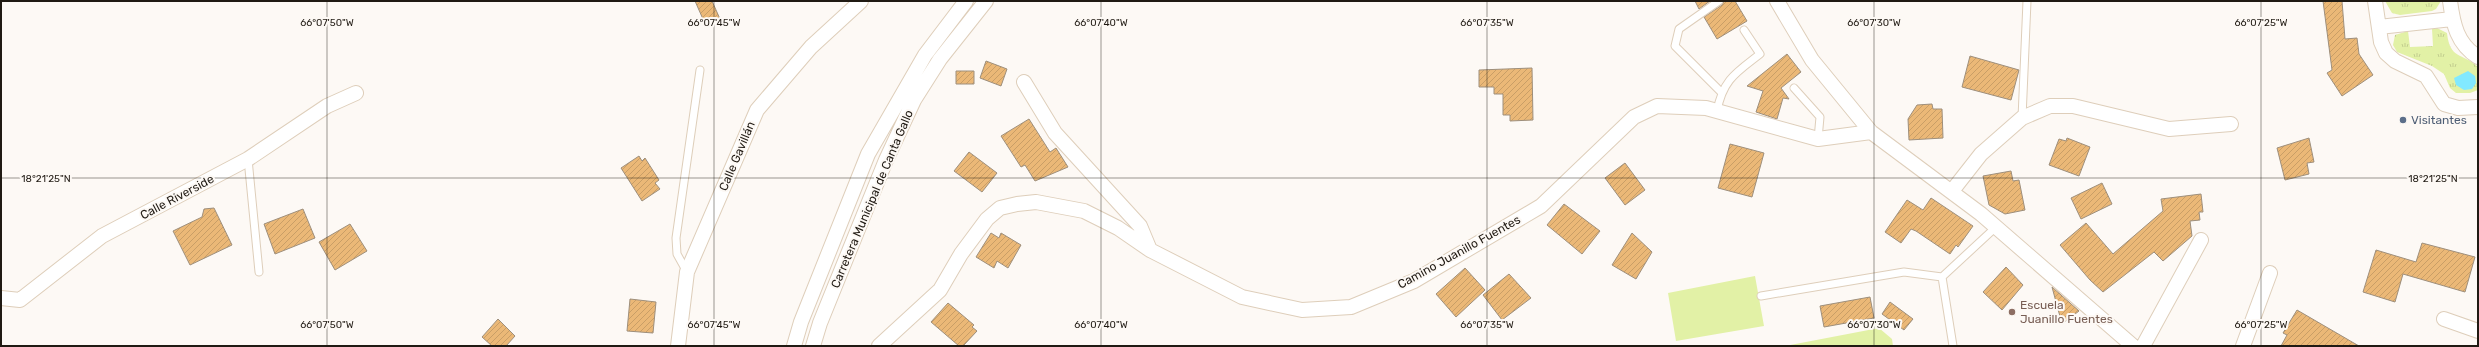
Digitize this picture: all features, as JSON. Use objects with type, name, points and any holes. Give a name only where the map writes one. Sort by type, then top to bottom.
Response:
[{"type":"street","name":"Calle Gavillán","points":[[678,346],[687,272],[757,110],[811,47],[861,1]]},
{"type":"street","name":"Carretera Municipal de Canta Gallo","points":[[794,346],[801,322],[868,154],[925,55],[966,1]]},
{"type":"street","name":"Carretera Municipal de Canta Gallo","points":[[813,346],[820,323],[886,160],[914,100],[940,59],[986,1]]},
{"type":"street","points":[[1777,1],[1812,60],[1871,132],[1952,192],[1996,227],[2133,346]]},
{"type":"street","points":[[2376,1],[2379,27],[2386,53],[2395,61],[2426,76],[2444,104],[2458,108],[2478,107]]},
{"type":"street","points":[[2450,1],[2452,19],[2462,45],[2478,57]]},
{"type":"street","points":[[2379,27],[2452,19]]},
{"type":"street","points":[[1024,82],[1055,133],[1140,226],[1150,250]]},
{"type":"street","name":"Calle Riverside","points":[[1,298],[20,300],[102,236],[248,159],[327,106],[356,93]]},
{"type":"street","name":"Camino Juanillo Fuentes","points":[[879,346],[940,290],[961,254],[987,219],[1000,208],[1017,204],[1036,202],[1084,211],[1118,228],[1150,250],[1242,297],[1302,310],[1351,307],[1414,281],[1540,206],[1634,117],[1657,106],[1717,111],[1818,139],[1871,132]]},
{"type":"street","points":[[1952,192],[1981,154],[2022,118],[2050,106],[2073,106],[2169,129],[2231,124]]},
{"type":"street","points":[[2143,346],[2201,240]]},
{"type":"street","points":[[2243,346],[2270,273]]},
{"type":"street","points":[[2444,320],[2478,330]]},
{"type":"lane","points":[[1719,1],[1679,29],[1675,46],[1721,92]]},
{"type":"lane","points":[[2022,118],[2027,1]]},
{"type":"lane","points":[[1717,111],[1721,92],[1733,75],[1760,54],[1744,30]]},
{"type":"lane","points":[[687,272],[677,254],[676,238],[700,70]]},
{"type":"lane","points":[[1794,88],[1820,116],[1818,139]]},
{"type":"lane","points":[[248,159],[259,272]]},
{"type":"lane","points":[[1942,277],[1996,227]]},
{"type":"lane","points":[[1761,296],[1904,272],[1942,277]]},
{"type":"lane","points":[[1942,277],[1953,346]]},
{"type":"green space","points":[[2385,1],[2441,1],[2436,9],[2432,11],[2400,15],[2392,13]]},
{"type":"green space","points":[[2437,28],[2447,33],[2451,48],[2454,52],[2478,67],[2478,90],[2470,93],[2456,93],[2450,88],[2444,74],[2432,66],[2397,52],[2393,45],[2395,35],[2408,31],[2410,47],[2433,46],[2432,29]]},
{"type":"green space","points":[[1755,276],[1764,326],[1676,341],[1668,293]]},
{"type":"green space","points":[[1879,328],[1892,339],[1893,346],[1785,346]]},
{"type":"water","points":[[2468,71],[2475,76],[2476,83],[2472,89],[2464,90],[2456,85],[2454,78]]},
{"type":"building","points":[[695,1],[712,1],[720,19],[706,26]]},
{"type":"building","points":[[1695,1],[1710,1],[1699,9]]},
{"type":"building","points":[[1724,1],[1735,1],[1747,21],[1717,39],[1704,17],[1722,5]]},
{"type":"building","points":[[2323,1],[2342,1],[2345,39],[2357,38],[2359,54],[2373,75],[2342,96],[2327,73],[2332,70]]},
{"type":"building","points":[[1787,54],[1801,72],[1781,88],[1789,99],[1783,98],[1777,119],[1756,112],[1763,91],[1747,86]]},
{"type":"building","points":[[1970,56],[2019,70],[2011,100],[1962,87]]},
{"type":"building","points":[[986,61],[1007,69],[1001,86],[980,78]]},
{"type":"building","points":[[1532,68],[1533,120],[1510,121],[1510,115],[1503,115],[1503,94],[1494,94],[1494,87],[1479,87],[1479,70]]},
{"type":"building","points":[[956,71],[974,71],[974,84],[956,84]]},
{"type":"building","points":[[1932,104],[1933,109],[1942,109],[1943,138],[1909,140],[1908,119],[1917,105]]},
{"type":"building","points":[[1029,119],[1050,152],[1056,148],[1068,167],[1035,181],[1025,165],[1021,167],[1001,136]]},
{"type":"building","points":[[2067,138],[2090,147],[2079,176],[2049,165],[2059,139],[2066,141]]},
{"type":"building","points":[[2309,138],[2314,162],[2307,163],[2309,174],[2285,180],[2277,148]]},
{"type":"building","points":[[1730,144],[1764,153],[1752,197],[1718,188]]},
{"type":"building","points":[[969,152],[997,173],[982,192],[954,171]]},
{"type":"building","points":[[639,156],[642,161],[645,158],[659,180],[655,183],[660,189],[642,201],[621,168]]},
{"type":"building","points":[[1625,163],[1645,190],[1625,205],[1605,178]]},
{"type":"building","points":[[2011,171],[2013,181],[2019,180],[2025,210],[2005,214],[1989,205],[1983,176]]},
{"type":"building","points":[[2102,183],[2112,204],[2081,219],[2071,198]]},
{"type":"building","points":[[2201,194],[2203,212],[2199,212],[2200,220],[2190,221],[2192,236],[2163,261],[2154,252],[2103,292],[2090,280],[2060,245],[2086,223],[2113,254],[2163,211],[2161,199]]},
{"type":"building","points":[[1931,198],[1973,226],[1958,247],[1956,245],[1950,254],[1911,229],[1901,243],[1885,232],[1907,200],[1923,210]]},
{"type":"building","points":[[1564,204],[1600,231],[1582,254],[1547,225]]},
{"type":"building","points":[[214,208],[232,245],[190,265],[173,231],[202,217],[204,209]]},
{"type":"building","points":[[303,209],[315,238],[275,254],[264,224]]},
{"type":"building","points":[[350,224],[367,251],[335,270],[319,242]]},
{"type":"building","points":[[991,233],[999,238],[1001,233],[1021,245],[1008,268],[997,261],[994,268],[976,257]]},
{"type":"building","points":[[1632,233],[1652,252],[1636,279],[1612,265]]},
{"type":"building","points":[[2422,243],[2475,257],[2465,292],[2403,274],[2395,302],[2363,292],[2376,250],[2416,262]]},
{"type":"building","points":[[2006,267],[2023,285],[2002,310],[1983,292]]},
{"type":"building","points":[[1465,268],[1485,290],[1456,317],[1436,294]]},
{"type":"building","points":[[1509,274],[1531,298],[1502,320],[1483,295]]},
{"type":"building","points":[[2052,287],[2079,311],[2062,324]]},
{"type":"building","points":[[1870,297],[1874,318],[1824,327],[1820,306]]},
{"type":"building","points":[[630,299],[656,302],[653,333],[627,331]]},
{"type":"building","points":[[1890,302],[1913,319],[1904,330],[1882,314]]},
{"type":"building","points":[[948,303],[974,325],[972,327],[977,331],[963,346],[959,346],[931,322]]},
{"type":"building","points":[[2297,310],[2359,346],[2281,346],[2287,335],[2283,333]]},
{"type":"building","points":[[498,319],[515,336],[506,346],[492,346],[482,337]]},
{"type":"place","name":"Visitantes","points":[[2403,120]]},
{"type":"place","name":"Escuela Juanillo Fuentes","points":[[2012,312]]}]
